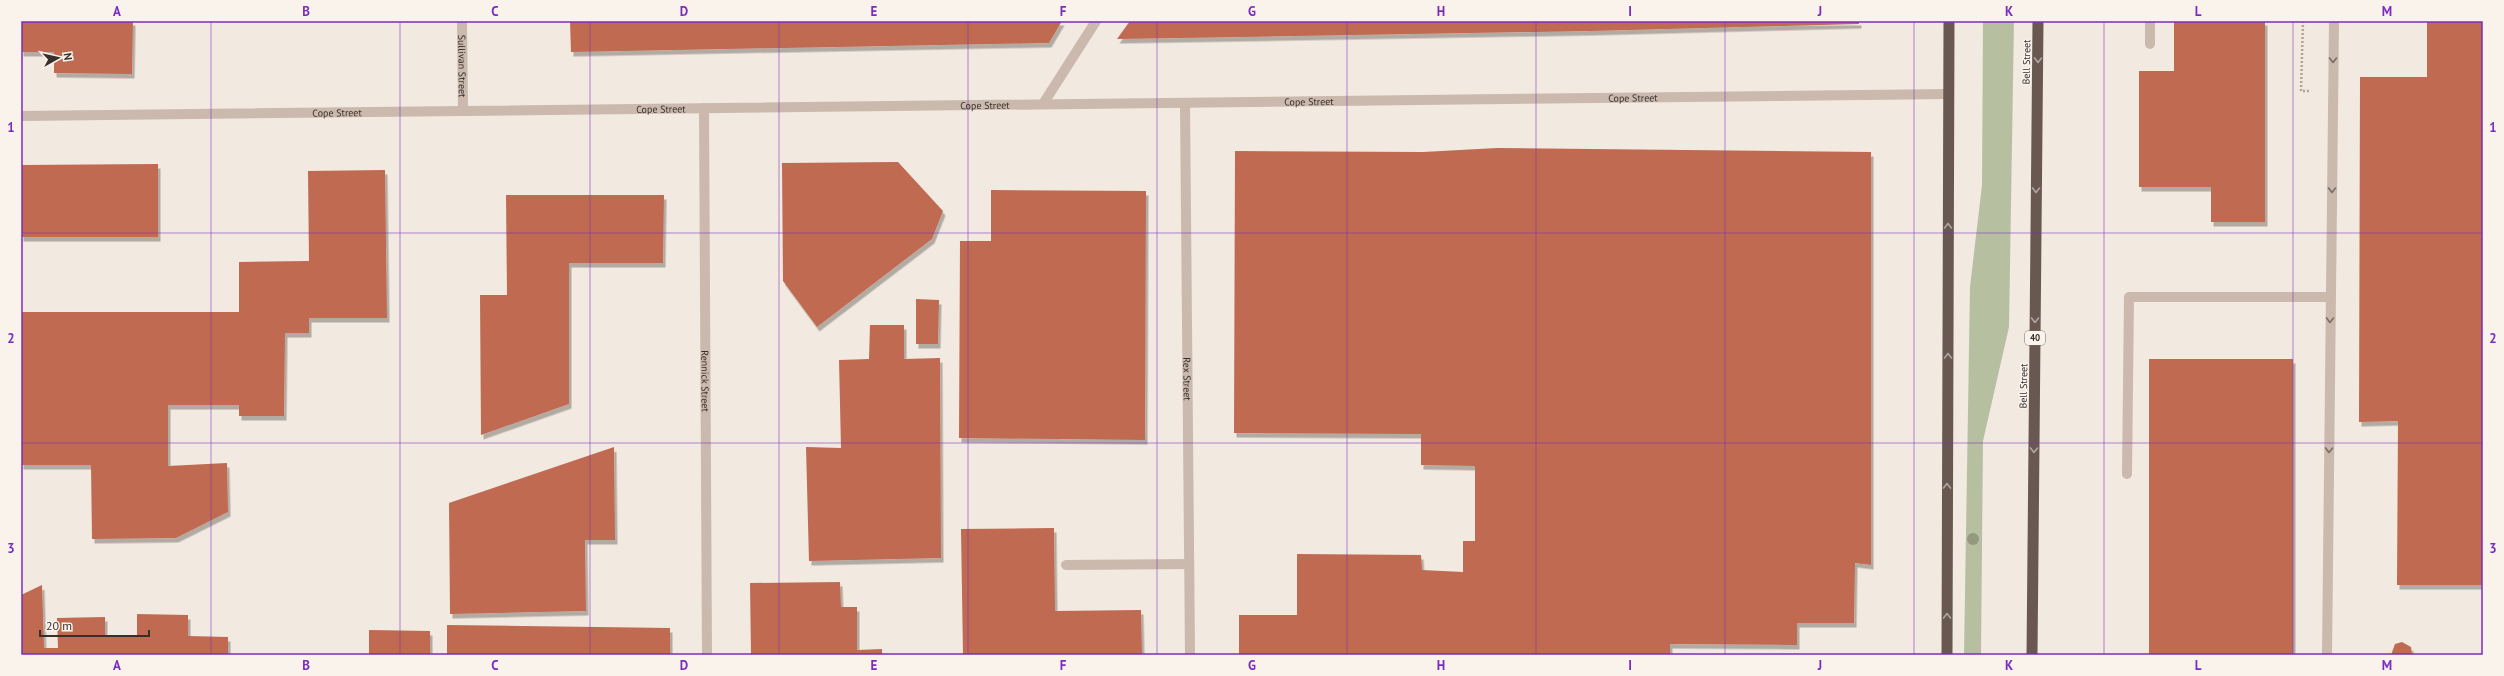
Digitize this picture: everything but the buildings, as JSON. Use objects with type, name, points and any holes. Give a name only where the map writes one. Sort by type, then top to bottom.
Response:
[{"type":"highway","points":[[1946,655],[1949,21]]},
{"type":"highway","name":"Bell Street","points":[[2032,655],[2038,21]]},
{"type":"street","name":"Sullivan Street","points":[[462,21],[463,111]]},
{"type":"street","points":[[1043,104],[1096,21]]},
{"type":"street","points":[[2150,21],[2150,44]]},
{"type":"street","points":[[2327,655],[2334,21]]},
{"type":"street","name":"Cope Street","points":[[21,116],[1949,94]]},
{"type":"street","name":"Rex Street","points":[[1185,103],[1190,655]]},
{"type":"street","name":"Rennick Street","points":[[704,108],[707,655]]},
{"type":"street","points":[[2127,474],[2129,296],[2331,297]]},
{"type":"street","points":[[1066,566],[1189,564]]},
{"type":"green space","points":[[1983,21],[2014,21],[2009,327],[1983,441],[1981,655],[1964,655],[1970,287],[1982,185]]}]
